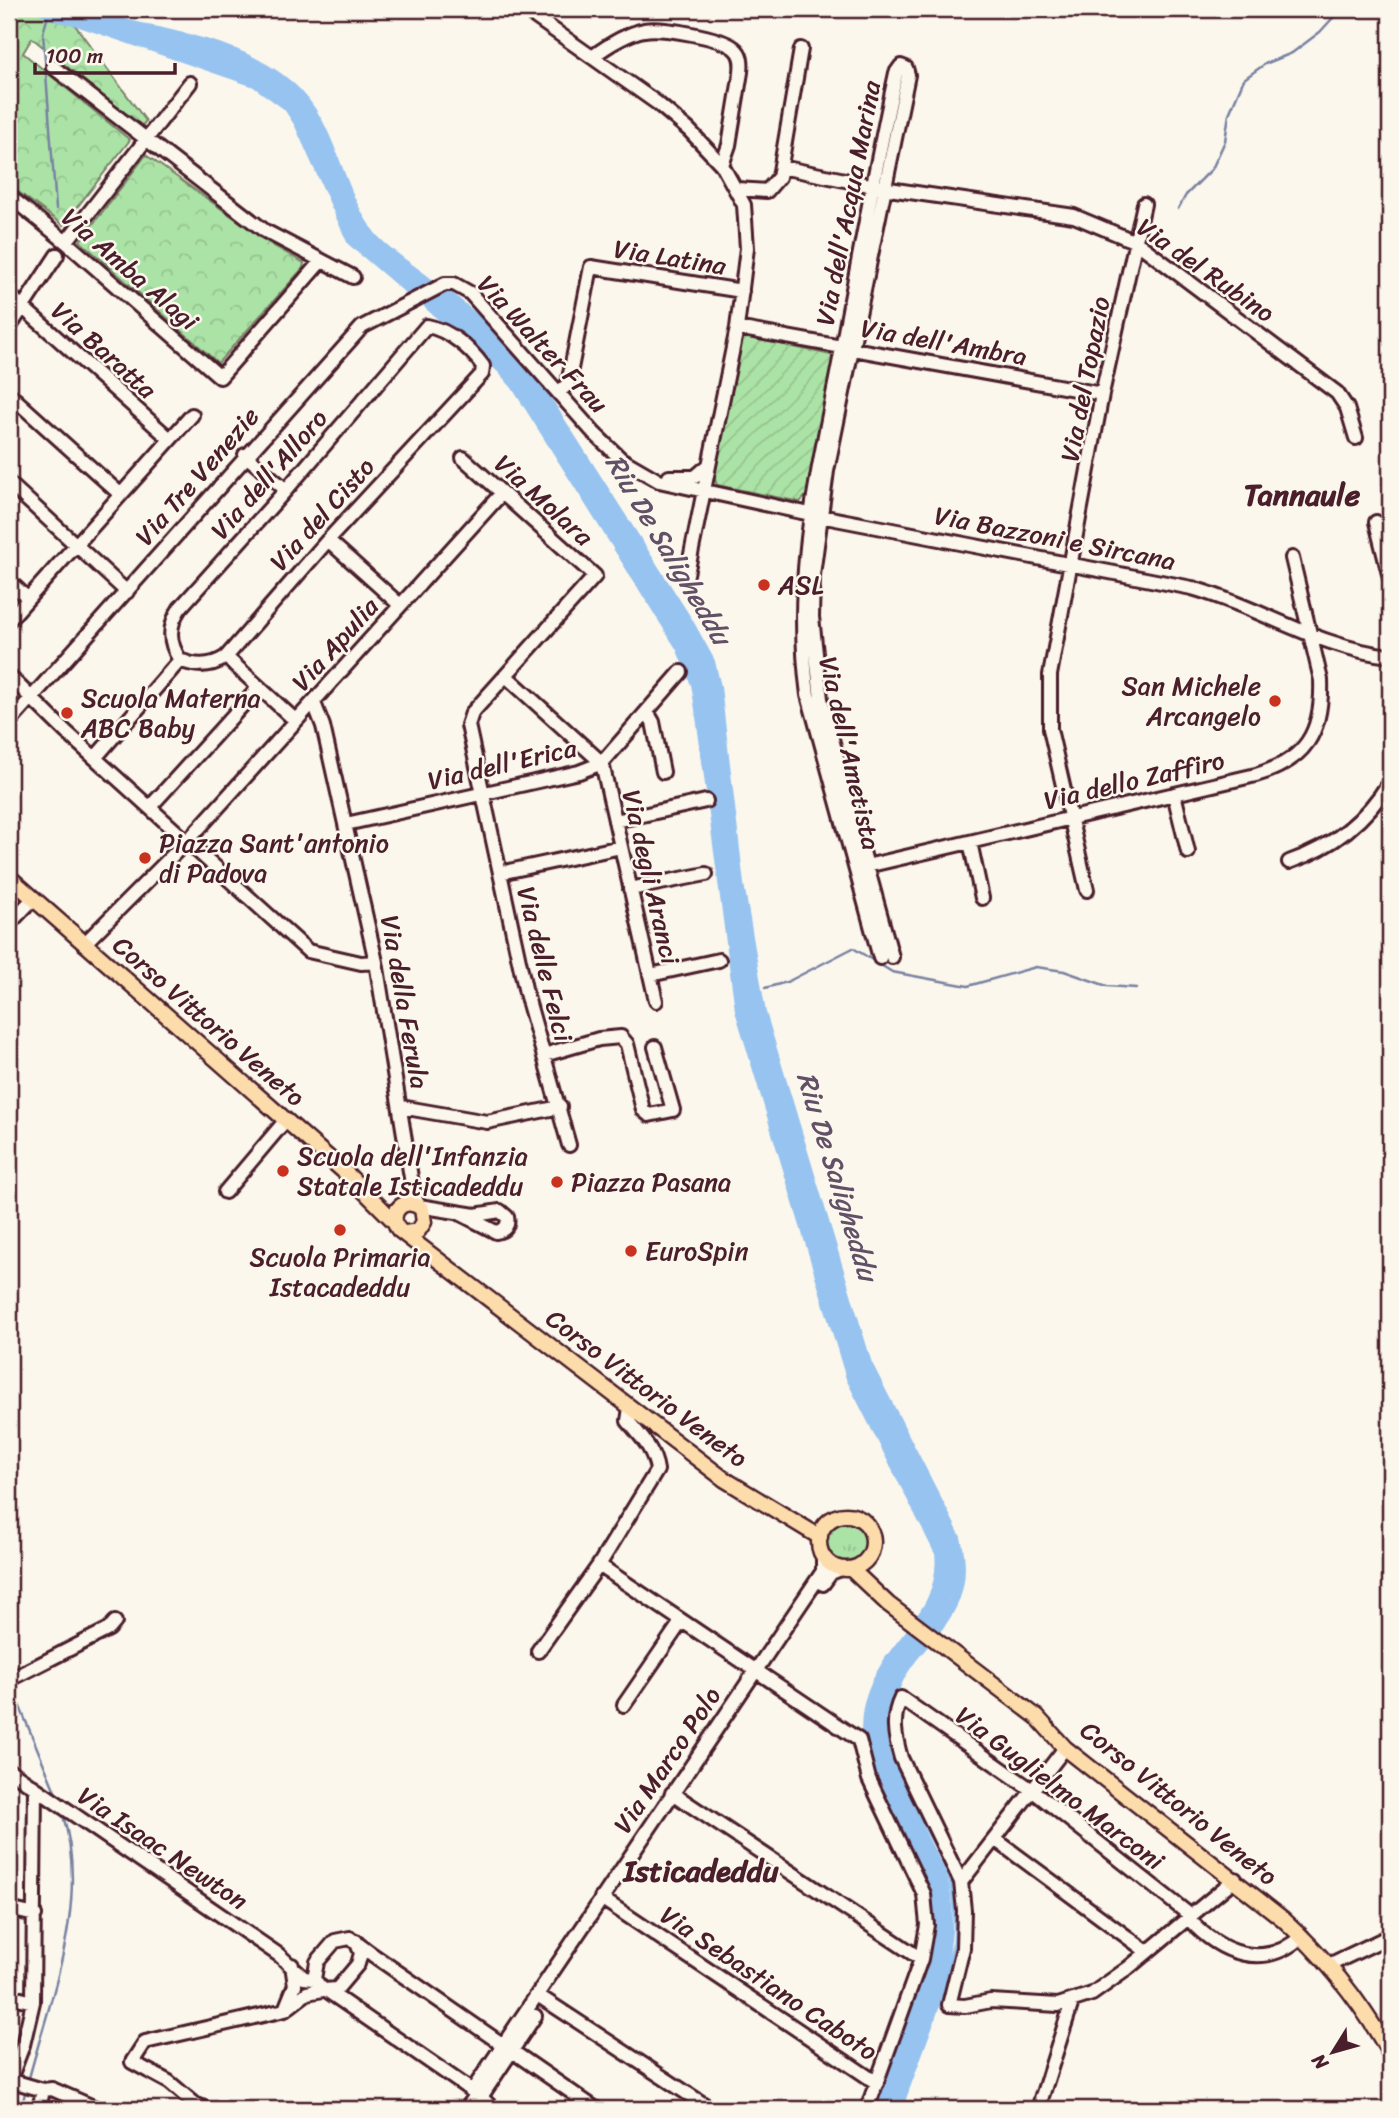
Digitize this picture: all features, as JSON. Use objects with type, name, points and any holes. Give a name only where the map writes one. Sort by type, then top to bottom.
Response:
[{"type":"main road","name":"Corso Vittorio Veneto","points":[[9,877],[377,1202],[406,1205],[423,1224],[434,1250],[448,1265]]},
{"type":"main road","name":"Corso Vittorio Veneto","points":[[406,1205],[406,1233],[630,1408],[738,1488],[820,1537]]},
{"type":"main road","points":[[406,1233],[415,1233],[423,1224]]},
{"type":"main road","points":[[869,1557],[846,1569],[824,1556],[820,1537],[833,1518],[850,1515],[866,1523],[873,1539],[869,1573],[877,1592]]},
{"type":"main road","name":"Corso Vittorio Veneto","points":[[788,1516],[813,1522],[833,1518]]},
{"type":"main road","name":"Corso Vittorio Veneto","points":[[846,1569],[934,1640],[1037,1717],[1065,1748],[1236,1879],[1302,1936],[1329,1965],[1368,2018],[1390,2054]]},
{"type":"street","points":[[524,9],[668,112],[722,165],[744,205],[747,229],[737,328],[686,579]]},
{"type":"street","points":[[592,57],[618,40],[648,29],[717,40],[733,46],[742,62],[729,145],[722,165]]},
{"type":"street","points":[[737,189],[767,191],[779,177],[801,49]]},
{"type":"street","points":[[53,67],[265,231],[354,277]]},
{"type":"street","name":"Via dell'Acqua Marina","points":[[815,515],[879,187],[896,73],[902,67],[908,75],[879,187]]},
{"type":"street","points":[[66,242],[190,83]]},
{"type":"street","name":"Via del Rubino","points":[[781,167],[879,187],[1074,216],[1136,242],[1337,393],[1347,408],[1356,438]]},
{"type":"street","name":"Via Amba Alagi","points":[[9,196],[66,242],[219,377],[321,261]]},
{"type":"street","name":"Via del Topazio","points":[[1087,890],[1049,729],[1048,702],[1072,563],[1097,454],[1102,394],[1144,204]]},
{"type":"street","points":[[9,328],[57,255]]},
{"type":"street","name":"Via Latina","points":[[559,392],[568,384],[591,267],[742,291]]},
{"type":"street","name":"Via Walter Frau","points":[[440,286],[454,284],[470,293],[594,433],[641,472],[703,492]]},
{"type":"street","name":"Via Tre Venezie","points":[[9,723],[245,455],[362,327],[440,286]]},
{"type":"street","name":"Via Baratta","points":[[9,295],[170,439]]},
{"type":"street","name":"Via del Cisto","points":[[226,657],[328,540],[482,374],[483,366],[442,329],[427,326]]},
{"type":"street","name":"Via dell'Alloro","points":[[180,660],[174,650],[170,632],[180,608],[427,326]]},
{"type":"street","name":"Via dell'Ambra","points":[[737,328],[1102,394]]},
{"type":"street","points":[[9,394],[120,494]]},
{"type":"street","points":[[9,620],[192,415]]},
{"type":"street","points":[[245,455],[286,490]]},
{"type":"street","name":"Via Molara","points":[[463,458],[596,576]]},
{"type":"street","points":[[641,472],[695,477],[709,465]]},
{"type":"street","points":[[9,483],[127,592]]},
{"type":"street","name":"Via Bazzoni e Sircana","points":[[703,492],[1072,563],[1228,598],[1310,635],[1351,649],[1390,656]]},
{"type":"street","name":"Via Apulia","points":[[85,944],[187,840],[314,703],[502,493]]},
{"type":"street","name":"Via dell'Ametista","points":[[815,515],[815,657],[821,699],[860,868],[886,958]]},
{"type":"street","points":[[1376,522],[1390,578]]},
{"type":"street","points":[[328,540],[400,605]]},
{"type":"street","name":"Via dello Zaffiro","points":[[860,868],[1174,794],[1277,768],[1293,759],[1306,745],[1320,717],[1322,701],[1321,680],[1293,558]]},
{"type":"street","name":"Via delle Felci","points":[[569,1144],[526,993],[468,725],[472,713],[596,576]]},
{"type":"street","points":[[9,580],[27,598]]},
{"type":"street","points":[[95,758],[180,660],[198,666],[209,665],[226,657],[296,721]]},
{"type":"street","name":"Via dell'Erica","points":[[346,824],[579,772],[602,763],[681,672]]},
{"type":"street","points":[[9,676],[307,951],[361,963],[376,962]]},
{"type":"street","points":[[506,676],[602,763]]},
{"type":"street","points":[[150,807],[259,687]]},
{"type":"street","name":"Via della Ferula","points":[[314,703],[323,726],[376,962],[401,1107],[406,1205]]},
{"type":"street","points":[[647,712],[653,722],[663,772]]},
{"type":"street","name":"Via degli Aranci","points":[[602,763],[656,1001]]},
{"type":"street","points":[[1289,862],[1316,853],[1354,826],[1390,781]]},
{"type":"street","points":[[1174,794],[1188,852]]},
{"type":"street","points":[[615,821],[706,800]]},
{"type":"street","points":[[970,842],[982,898]]},
{"type":"street","points":[[500,873],[621,847]]},
{"type":"street","points":[[630,889],[706,874]]},
{"type":"street","points":[[9,924],[33,899]]},
{"type":"street","points":[[650,975],[719,960]]},
{"type":"street","points":[[544,1055],[621,1037],[627,1044],[643,1110],[649,1115],[673,1110],[655,1047]]},
{"type":"street","points":[[401,1107],[487,1122],[560,1107]]},
{"type":"street","points":[[225,1192],[285,1121]]},
{"type":"street","points":[[406,1205],[489,1219]]},
{"type":"street","points":[[423,1224],[433,1214],[444,1211]]},
{"type":"street","points":[[538,1651],[599,1566],[657,1470],[655,1457],[648,1444],[628,1421],[630,1408]]},
{"type":"street","name":"Via Marco Polo","points":[[466,2109],[757,1674],[823,1571],[824,1556]]},
{"type":"street","points":[[599,1566],[859,1740],[869,1779],[924,1894],[927,1925],[921,1959],[867,2109]]},
{"type":"street","name":"Via Marco Polo","points":[[757,1674],[831,1573],[846,1569]]},
{"type":"street","points":[[14,1678],[109,1629],[115,1622]]},
{"type":"street","points":[[624,1705],[681,1622]]},
{"type":"street","name":"Via Guglielmo Marconi","points":[[961,1882],[901,1758],[895,1737],[895,1716],[901,1698],[1032,1790],[1189,1917],[1196,1927],[1238,1954],[1259,1957],[1289,1947],[1302,1936]]},
{"type":"street","points":[[1065,1748],[961,1882],[964,1910],[963,1948],[949,2005],[965,2006],[991,2001],[1041,2006],[1072,2002],[1092,1994],[1236,1879]]},
{"type":"street","name":"Via Isaac Newton","points":[[9,1770],[292,1964],[304,1978],[314,1979],[326,1991],[477,2094],[493,2109]]},
{"type":"street","points":[[35,1788],[33,2002],[23,2045],[9,2081],[43,2090],[52,2089],[98,2109]]},
{"type":"street","points":[[675,1796],[921,1959]]},
{"type":"street","points":[[996,1840],[1146,1951]]},
{"type":"street","name":"Via Sebastiano Caboto","points":[[604,1900],[877,2083]]},
{"type":"street","points":[[9,1909],[35,1915]]},
{"type":"street","points":[[1329,1965],[1390,1936]]},
{"type":"street","points":[[285,2010],[295,1985],[292,1964],[309,1968],[335,1941],[342,1937],[356,1941],[367,1957],[508,2048],[596,2109]]},
{"type":"street","points":[[206,2109],[195,2105],[169,2082],[132,2062],[142,2046],[285,2010],[307,1993],[326,1991],[342,1985],[367,1957]]},
{"type":"street","points":[[291,1996],[314,1979],[317,1962]]},
{"type":"street","points":[[9,1996],[33,2002]]},
{"type":"street","points":[[542,1997],[711,2109]]},
{"type":"street","points":[[1038,2109],[1072,2002]]},
{"type":"street","points":[[39,2109],[43,2090]]},
{"type":"green space","points":[[9,9],[63,9],[146,121],[141,127],[32,38],[23,53],[130,140],[63,225],[9,185]]},
{"type":"green space","points":[[146,155],[272,245],[304,263],[303,268],[218,363],[80,241]]},
{"type":"green space","points":[[747,337],[831,355],[834,359],[807,495],[800,502],[717,485],[714,476],[741,339]]},
{"type":"green space","points":[[846,1521],[861,1527],[867,1542],[861,1557],[846,1563],[831,1557],[825,1542],[831,1527]]},
{"type":"waterway","name":"Riu De Saligheddu","points":[[42,9],[57,17],[74,20],[255,82],[288,106],[299,123],[352,241],[414,294],[430,284],[392,256],[372,237],[350,199],[316,119],[304,101],[288,85],[265,68],[213,46],[75,9]]},
{"type":"waterway","points":[[50,9],[43,33],[56,209]]},
{"type":"waterway","name":"Riu De Saligheddu","points":[[54,9],[210,54],[245,68],[290,96],[312,125],[345,207],[364,238],[507,360],[525,381],[687,642],[703,677],[743,983],[751,1018],[851,1356],[949,1550],[947,1576],[940,1597],[930,1615],[892,1664],[882,1683],[877,1704],[883,1758],[897,1794],[936,1872],[943,1910],[937,1969],[917,2027],[882,2109]]},
{"type":"waterway","points":[[1178,209],[1186,195],[1212,169],[1225,141],[1229,114],[1244,79],[1265,64],[1292,53],[1320,32],[1341,9]]},
{"type":"waterway","name":"Riu De Saligheddu","points":[[874,2109],[931,1951],[935,1910],[929,1882],[872,1765],[866,1729],[870,1698],[882,1673],[929,1606],[938,1582],[940,1553],[851,1378],[740,1010],[696,684],[681,647],[516,385],[501,368],[429,305],[446,294],[510,349],[528,371],[688,622],[710,662],[716,687],[739,884],[761,1013],[867,1364],[956,1538],[960,1568],[957,1592],[948,1612],[897,1681],[890,1704],[888,1732],[893,1758],[903,1783],[942,1853],[952,1877],[958,1923],[953,1957],[897,2109]]},
{"type":"waterway","points":[[765,988],[787,982],[853,948],[892,972],[968,986],[1036,967],[1064,971],[1107,986],[1136,988]]},
{"type":"waterway","name":"Riu De Saligheddu","points":[[743,983],[748,986]]},
{"type":"waterway","points":[[10,1683],[57,1796]]},
{"type":"waterway","points":[[28,2082],[56,1983],[70,1914],[70,1846],[62,1812]]},
{"type":"waterway","points":[[21,2109],[26,2089]]},
{"type":"place","name":"ASL","points":[[764,585]]},
{"type":"place","name":"San Michele Arcangelo","points":[[1275,701]]},
{"type":"place","name":"Scuola Materna ABC Baby","points":[[67,713]]},
{"type":"place","name":"Piazza Sant'antonio di Padova","points":[[145,858]]},
{"type":"place","name":"Scuola dell'Infanzia Statale Isticadeddu","points":[[283,1171]]},
{"type":"place","name":"Piazza Pasana","points":[[557,1182]]},
{"type":"place","name":"Scuola Primaria Istacadeddu","points":[[340,1230]]},
{"type":"place","name":"EuroSpin","points":[[631,1251]]},
{"type":"district","name":"Tannaule","points":[[1302,495]]},
{"type":"district","name":"Isticadeddu","points":[[701,1871]]}]
